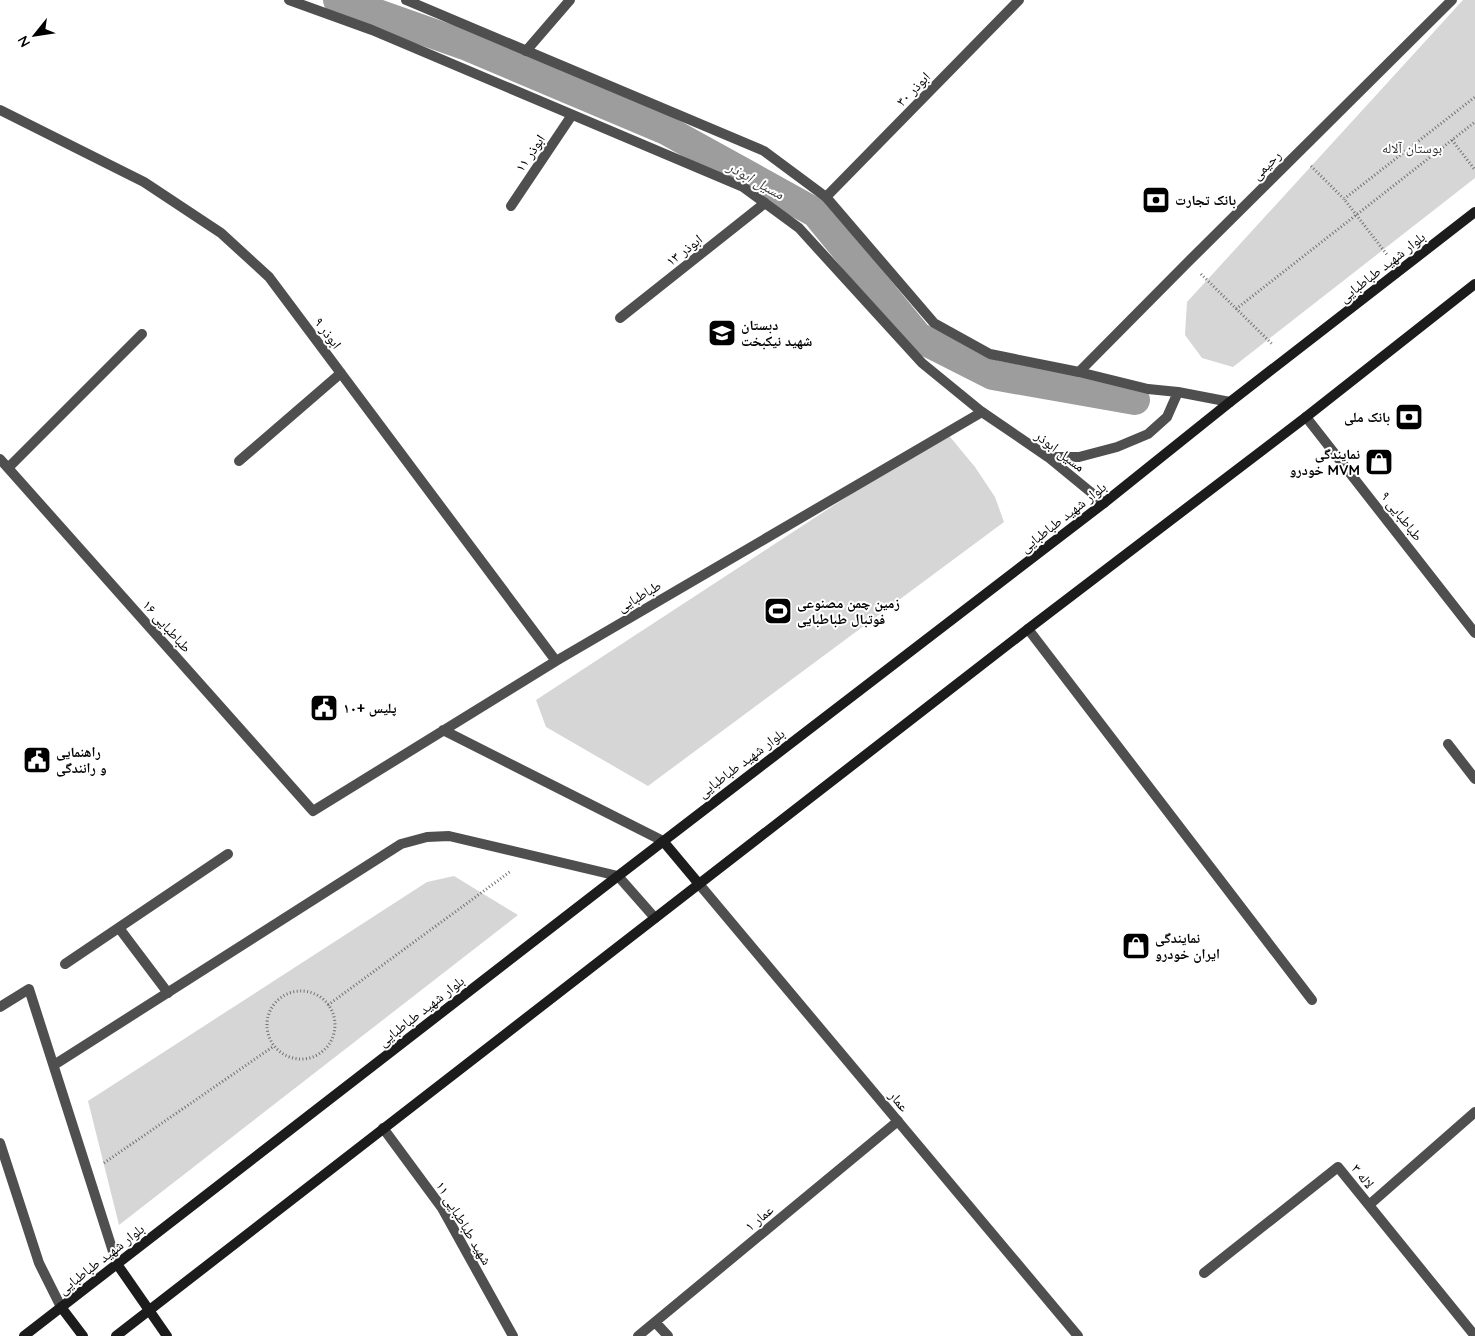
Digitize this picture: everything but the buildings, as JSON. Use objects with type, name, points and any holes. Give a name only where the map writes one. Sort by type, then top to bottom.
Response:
[{"type":"main road","name":"بلوار شهید طباطبایی","points":[[24,1336],[663,841],[1104,503],[1230,402],[1475,212]]},
{"type":"main road","points":[[116,1336],[1028,629],[1306,417],[1475,284]]},
{"type":"main road","points":[[663,841],[699,884]]},
{"type":"main road","points":[[117,1264],[167,1336]]},
{"type":"main road","points":[[61,1307],[82,1336]]},
{"type":"street","name":"مسیل ابوذر","points":[[289,0],[372,30],[743,187],[799,228],[922,363],[982,412],[1048,457],[1104,503]]},
{"type":"street","points":[[406,0],[764,152],[826,197],[934,323],[990,354],[1079,372],[1148,390],[1178,392],[1230,402]]},
{"type":"street","points":[[526,51],[570,0]]},
{"type":"street","name":"ابوذر ۳۰","points":[[826,197],[1019,0]]},
{"type":"street","name":"رحیمی","points":[[1079,372],[1452,0]]},
{"type":"street","name":"ابوذر ۹","points":[[0,110],[144,182],[221,233],[269,277],[556,661]]},
{"type":"street","name":"ابوذر ۱۱","points":[[511,206],[572,115]]},
{"type":"street","name":"ابوذر ۱۳","points":[[620,318],[765,203]]},
{"type":"street","points":[[8,468],[142,334]]},
{"type":"street","points":[[239,461],[341,374]]},
{"type":"street","points":[[1048,457],[1079,457],[1117,448],[1148,434],[1167,417],[1178,392]]},
{"type":"street","name":"طباطبایی","points":[[313,811],[556,661],[982,412]]},
{"type":"street","name":"طباطبایی ۹","points":[[1306,417],[1475,633]]},
{"type":"street","name":"طباطبایی ۱۶","points":[[0,459],[313,811]]},
{"type":"street","points":[[1028,629],[1312,1000]]},
{"type":"street","points":[[443,730],[663,841]]},
{"type":"street","points":[[1448,744],[1475,779]]},
{"type":"street","points":[[54,1065],[401,844],[427,837],[449,836],[618,876],[655,918]]},
{"type":"street","points":[[65,964],[228,854]]},
{"type":"street","name":"عمار","points":[[699,884],[1078,1336]]},
{"type":"street","points":[[118,928],[168,993]]},
{"type":"street","points":[[0,1007],[29,989],[117,1264]]},
{"type":"street","points":[[1369,1205],[1475,1112]]},
{"type":"street","name":"عمار ۱","points":[[638,1336],[898,1121]]},
{"type":"street","name":"شهید طباطبایی ۱۱","points":[[383,1128],[442,1208],[513,1336]]},
{"type":"street","points":[[0,1143],[39,1263],[61,1307]]},
{"type":"street","name":"لاله ۳","points":[[1204,1273],[1338,1167],[1475,1336]]},
{"type":"street","points":[[655,1322],[668,1336]]},
{"type":"path","points":[[1344,199],[1475,97]]},
{"type":"path","points":[[1236,309],[1475,122]]},
{"type":"path","points":[[1452,140],[1475,170]]},
{"type":"path","points":[[1298,153],[1357,214],[1399,271]]},
{"type":"path","points":[[1188,262],[1287,358]]},
{"type":"path","points":[[328,1005],[532,855]]},
{"type":"path","points":[[302,991],[313,993],[323,999],[328,1005],[335,1019],[335,1030],[332,1040],[316,1056],[306,1059],[295,1059],[285,1055],[274,1046],[270,1040],[267,1028],[268,1017],[272,1006],[280,998],[291,992],[302,991]]},
{"type":"path","points":[[88,1174],[274,1046]]},
{"type":"green space","name":"بوستان آلاله","points":[[1463,0],[1475,0],[1475,178],[1233,367],[1202,358],[1185,335],[1187,302]]},
{"type":"green space","name":"زمین چمن مصنوعی فوتبال طباطبایی","points":[[946,432],[975,467],[995,497],[1004,522],[648,786],[546,727],[536,700]]},
{"type":"green space","points":[[454,876],[518,915],[119,1225],[88,1101],[427,882]]},
{"type":"waterway","name":"مسیل ابوذر","points":[[338,0],[465,45],[666,130],[816,213],[918,337],[993,375],[1135,400]]},
{"type":"place","name":"بانک تجارت","points":[[1156,200]]},
{"type":"place","name":"دبستان شهید نیکبخت","points":[[722,333]]},
{"type":"place","name":"بانک ملی","points":[[1409,417]]},
{"type":"place","name":"نمایندگی خودرو MVM","points":[[1379,462]]},
{"type":"place","name":"زمین چمن مصنوعی فوتبال طباطبایی","points":[[778,611]]},
{"type":"place","name":"پلیس +۱۰","points":[[324,708]]},
{"type":"place","name":"راهنمایی و رانندگی","points":[[37,760]]},
{"type":"place","name":"نمایندگی ایران خودرو","points":[[1136,946]]}]
